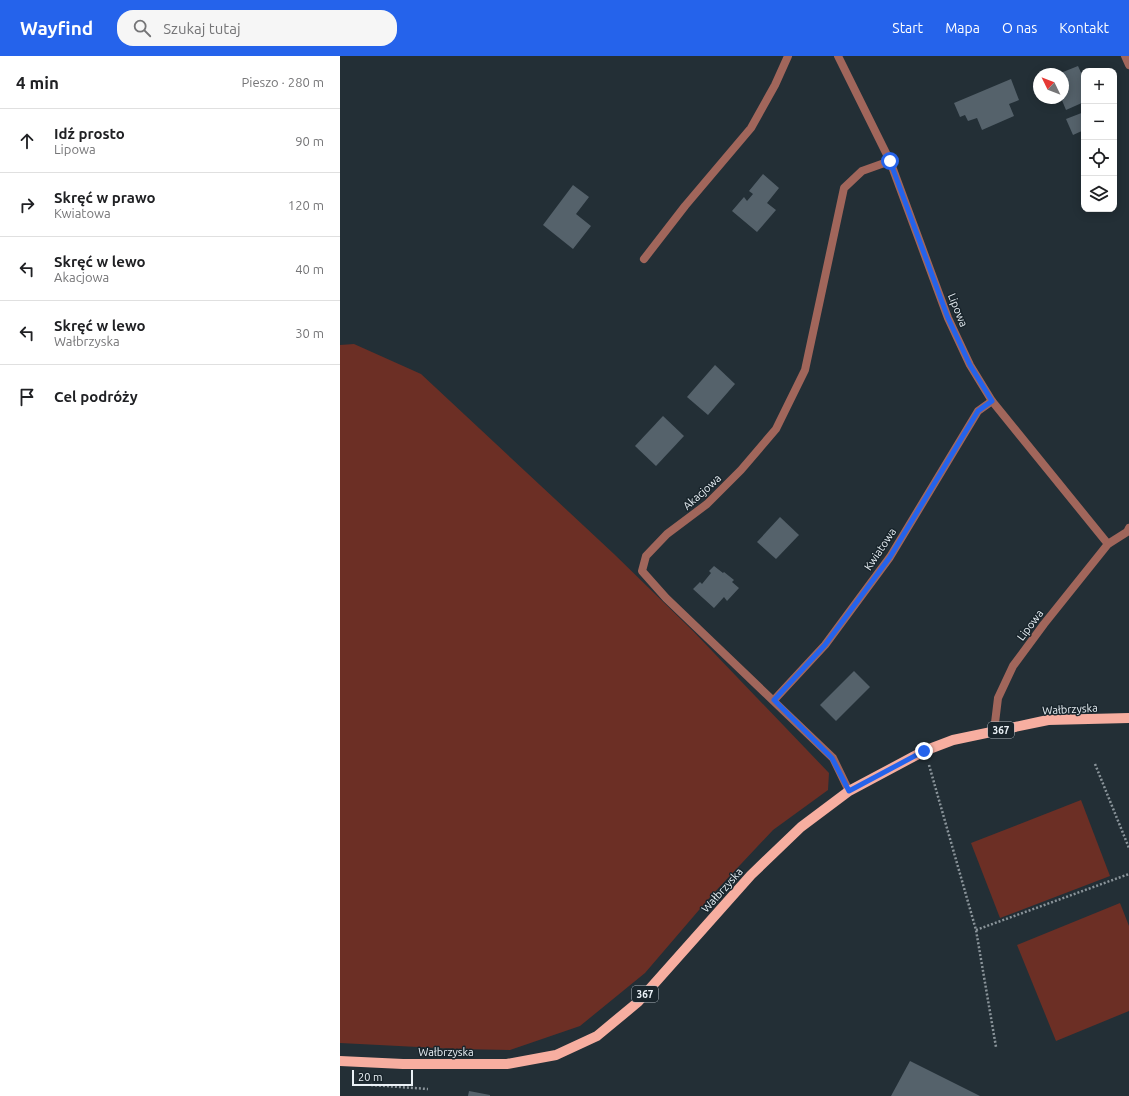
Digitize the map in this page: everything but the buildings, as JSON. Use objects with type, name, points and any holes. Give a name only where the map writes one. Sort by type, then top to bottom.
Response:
[{"type":"main road","name":"Wałbrzyska","points":[[340,1061],[403,1064],[507,1064],[556,1056],[597,1036],[638,1002],[751,875],[801,827],[849,791],[924,751],[953,740],[1048,720],[1129,718]]},
{"type":"street","points":[[644,259],[751,128],[776,85],[788,56]]},
{"type":"street","name":"Lipowa","points":[[838,56],[890,161],[948,318],[970,365],[992,401],[1108,544]]},
{"type":"street","points":[[1125,56],[1129,65]]},
{"type":"street","name":"Akacjowa","points":[[849,791],[832,758],[774,700],[666,598],[642,571],[646,556],[667,534],[707,504],[741,470],[776,429],[805,370],[844,188],[862,171],[890,161]]},
{"type":"street","name":"Kwiatowa","points":[[774,700],[825,645],[890,557],[978,411],[992,401]]},
{"type":"street","name":"Lipowa","points":[[994,731],[998,698],[1013,666],[1044,624],[1108,544],[1128,531]]},
{"type":"path","points":[[924,751],[976,930],[996,1047]]},
{"type":"path","points":[[1095,764],[1129,848]]},
{"type":"path","points":[[976,930],[1129,874]]},
{"type":"path","points":[[371,1086],[428,1089]]},
{"type":"shaded area","points":[[354,344],[421,374],[614,554],[693,631],[829,773],[828,790],[773,830],[711,896],[645,973],[580,1026],[510,1050],[340,1043],[340,345]]},
{"type":"shaded area","points":[[1081,800],[1110,876],[1000,918],[971,843]]},
{"type":"shaded area","points":[[1120,903],[1129,926],[1129,1011],[1056,1041],[1017,945]]},
{"type":"route","points":[[890,161],[948,318],[970,365],[992,401],[978,411],[890,557],[825,645],[774,700],[832,758],[849,791],[924,751]]}]
